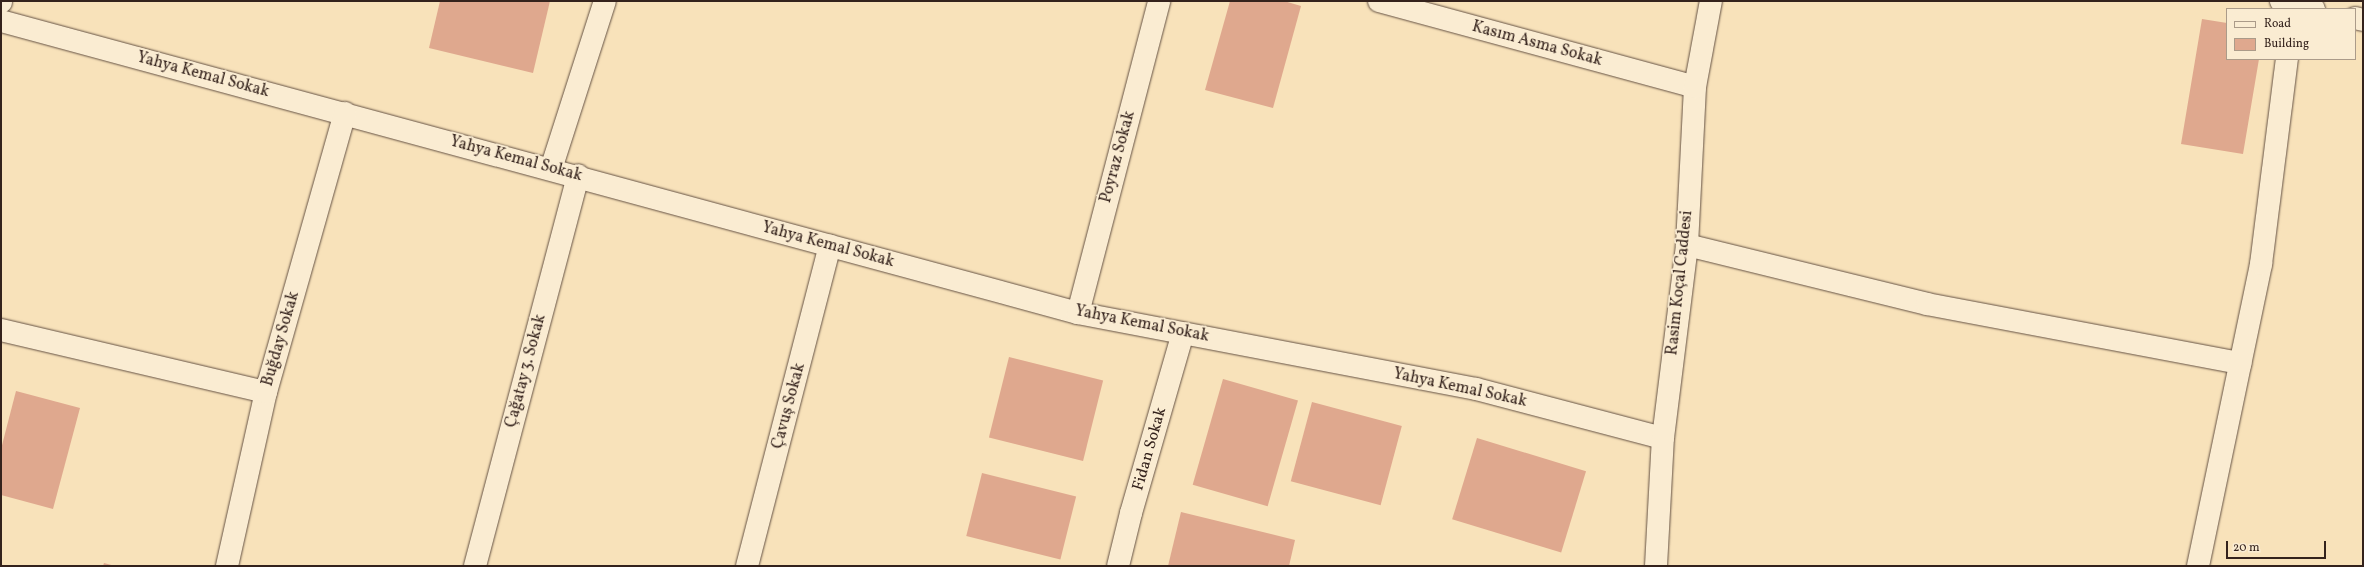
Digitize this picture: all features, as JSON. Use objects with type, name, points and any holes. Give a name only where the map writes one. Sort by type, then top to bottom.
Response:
[{"type":"street","points":[[551,170],[606,1]]},
{"type":"street","name":"Poyraz Sokak","points":[[1078,312],[1159,1]]},
{"type":"street","name":"Kasım Asma Sokak","points":[[1379,1],[1695,87]]},
{"type":"street","name":"Rasim Koçal Caddesi","points":[[1656,566],[1663,438],[1686,245],[1695,87],[1711,1]]},
{"type":"street","name":"Yahya Kemal Sokak","points":[[1,21],[551,170],[578,175],[830,246],[1078,312],[1476,389],[1663,438]]},
{"type":"street","points":[[2198,566],[2261,264],[2287,60]]},
{"type":"street","name":"Buğday Sokak","points":[[227,566],[266,392],[345,113]]},
{"type":"street","name":"Çağatay 3. Sokak","points":[[475,566],[578,175]]},
{"type":"street","points":[[1686,245],[1927,304],[2240,363]]},
{"type":"street","name":"Çavuş Sokak","points":[[747,566],[830,246]]},
{"type":"street","points":[[1,330],[266,392]]},
{"type":"street","name":"Fidan Sokak","points":[[1118,566],[1131,513],[1183,333]]},
{"type":"building","points":[[440,1],[550,1],[533,73],[429,48]]},
{"type":"building","points":[[1230,1],[1284,1],[1301,6],[1273,108],[1205,90]]},
{"type":"building","points":[[2202,19],[2226,23],[2226,60],[2259,60],[2243,154],[2181,144]]},
{"type":"building","points":[[1009,357],[1103,380],[1083,461],[989,438]]},
{"type":"building","points":[[1223,379],[1298,400],[1268,506],[1193,485]]},
{"type":"building","points":[[16,391],[80,408],[53,509],[1,495],[1,449]]},
{"type":"building","points":[[1312,402],[1402,426],[1381,505],[1291,481]]},
{"type":"building","points":[[1477,438],[1586,471],[1561,553],[1452,519]]},
{"type":"building","points":[[982,473],[1076,496],[1060,560],[966,536]]},
{"type":"building","points":[[1181,512],[1295,540],[1289,566],[1168,566]]},
{"type":"building","points":[[104,563],[115,566],[103,566]]}]
